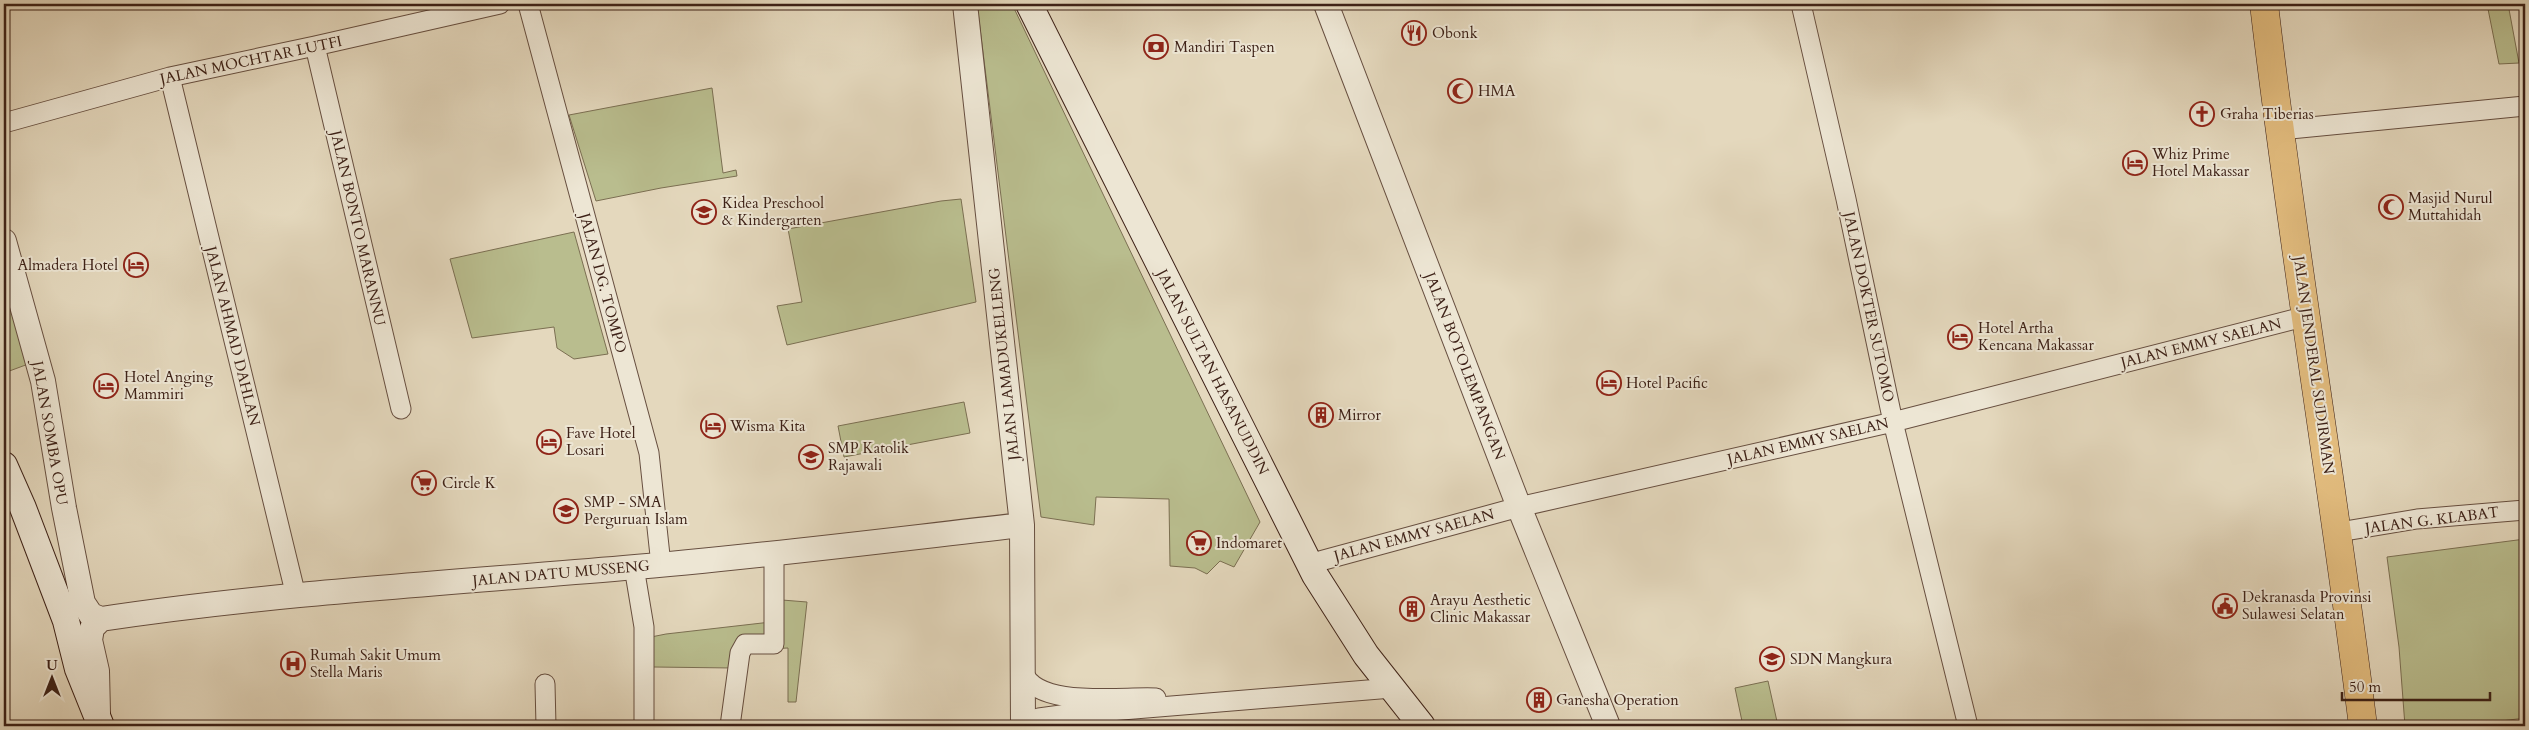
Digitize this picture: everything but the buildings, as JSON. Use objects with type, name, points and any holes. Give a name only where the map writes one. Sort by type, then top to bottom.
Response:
[{"type":"main road","name":"JALAN SULTAN HASANUDDIN","points":[[1029,4],[1309,564],[1332,605],[1422,726]]},
{"type":"main road","name":"JALAN JENDERAL SUDIRMAN","points":[[2264,4],[2306,316],[2339,532],[2363,726]]},
{"type":"main road","points":[[4,465],[53,586],[66,621],[79,674],[100,722]]},
{"type":"street","name":"JALAN MOCHTAR LUTFI","points":[[4,123],[170,76],[315,46],[500,4]]},
{"type":"street","name":"JALAN DG. TOMPO","points":[[528,4],[648,453],[661,565]]},
{"type":"street","name":"JALAN LAMADUKELLENG","points":[[965,4],[1022,525],[1023,726]]},
{"type":"street","name":"JALAN BOTOLEMPANGAN","points":[[1326,4],[1519,507],[1608,726]]},
{"type":"street","name":"JALAN DOKTER SUTOMO","points":[[1801,4],[1842,180],[1893,422],[1968,726]]},
{"type":"street","name":"JALAN BONTO MARANNU","points":[[315,46],[401,409]]},
{"type":"street","name":"JALAN AHMAD DAHLAN","points":[[170,76],[296,596]]},
{"type":"street","points":[[2280,130],[2525,106]]},
{"type":"street","name":"JALAN SOMBA OPU","points":[[4,241],[43,381],[64,508],[84,603],[91,615],[101,620]]},
{"type":"street","name":"JALAN EMMY SAELAN","points":[[1309,564],[1519,507],[1893,422],[2306,316]]},
{"type":"street","name":"JALAN G. KLABAT","points":[[2339,532],[2417,519],[2525,510]]},
{"type":"street","name":"JALAN DATU MUSSENG","points":[[101,620],[154,611],[296,596],[774,554],[1022,525]]},
{"type":"street","points":[[730,726],[740,653],[746,644],[774,644],[774,554]]},
{"type":"street","points":[[634,567],[644,627],[644,726]]},
{"type":"street","points":[[100,722],[97,671],[90,640],[92,628],[101,620]]},
{"type":"street","points":[[1023,672],[1029,684],[1050,694],[1209,702]]},
{"type":"street","points":[[545,684],[546,726]]},
{"type":"street","points":[[1028,726],[1039,718],[1060,715],[1142,710],[1209,702],[1392,688]]},
{"type":"green space","points":[[977,4],[1012,4],[1260,522],[1234,567],[1220,561],[1207,574],[1195,568],[1170,566],[1169,499],[1096,497],[1094,525],[1041,517]]},
{"type":"green space","points":[[2487,4],[2508,4],[2519,63],[2499,64]]},
{"type":"green space","points":[[712,88],[723,173],[736,170],[737,176],[596,201],[569,115]]},
{"type":"green space","points":[[961,199],[976,302],[787,345],[777,306],[802,302],[788,229]]},
{"type":"green space","points":[[574,232],[608,354],[574,359],[557,348],[554,327],[472,338],[450,259]]},
{"type":"green space","points":[[4,277],[31,363],[4,373]]},
{"type":"green space","points":[[964,402],[970,433],[844,457],[838,426]]},
{"type":"green space","points":[[2525,539],[2525,718],[2461,726],[2405,726],[2399,647],[2387,557]]},
{"type":"green space","points":[[782,600],[807,602],[796,702],[788,702],[788,648],[746,650],[732,668],[654,667],[639,669],[646,638],[771,622]]},
{"type":"green space","points":[[1768,681],[1778,726],[1743,726],[1735,688]]},
{"type":"place","name":"Obonk","points":[[1414,33]]},
{"type":"place","name":"Mandiri Taspen","points":[[1156,47]]},
{"type":"place","name":"HMA","points":[[1460,91]]},
{"type":"place","name":"Graha Tiberias","points":[[2202,114]]},
{"type":"place","name":"Whiz Prime Hotel Makassar","points":[[2135,163]]},
{"type":"place","name":"Masjid Nurul Muttahidah","points":[[2391,207]]},
{"type":"place","name":"Kidea Preschool & Kindergarten","points":[[704,212]]},
{"type":"place","name":"Almadera Hotel","points":[[136,265]]},
{"type":"place","name":"Hotel Artha Kencana Makassar","points":[[1960,337]]},
{"type":"place","name":"Hotel Pacific","points":[[1609,383]]},
{"type":"place","name":"Hotel Anging Mammiri","points":[[106,386]]},
{"type":"place","name":"Mirror","points":[[1321,415]]},
{"type":"place","name":"Wisma Kita","points":[[713,426]]},
{"type":"place","name":"Fave Hotel Losari","points":[[549,442]]},
{"type":"place","name":"SMP Katolik Rajawali","points":[[811,457]]},
{"type":"place","name":"Circle K","points":[[424,483]]},
{"type":"place","name":"SMP - SMA Perguruan Islam","points":[[566,511]]},
{"type":"place","name":"Indomaret","points":[[1199,543]]},
{"type":"place","name":"Dekranasda Provinsi Sulawesi Selatan","points":[[2225,606]]},
{"type":"place","name":"Arayu Aesthetic Clinic Makassar","points":[[1412,609]]},
{"type":"place","name":"SDN Mangkura","points":[[1772,659]]},
{"type":"place","name":"Rumah Sakit Umum Stella Maris","points":[[293,664]]},
{"type":"place","name":"Ganesha Operation","points":[[1539,700]]}]
